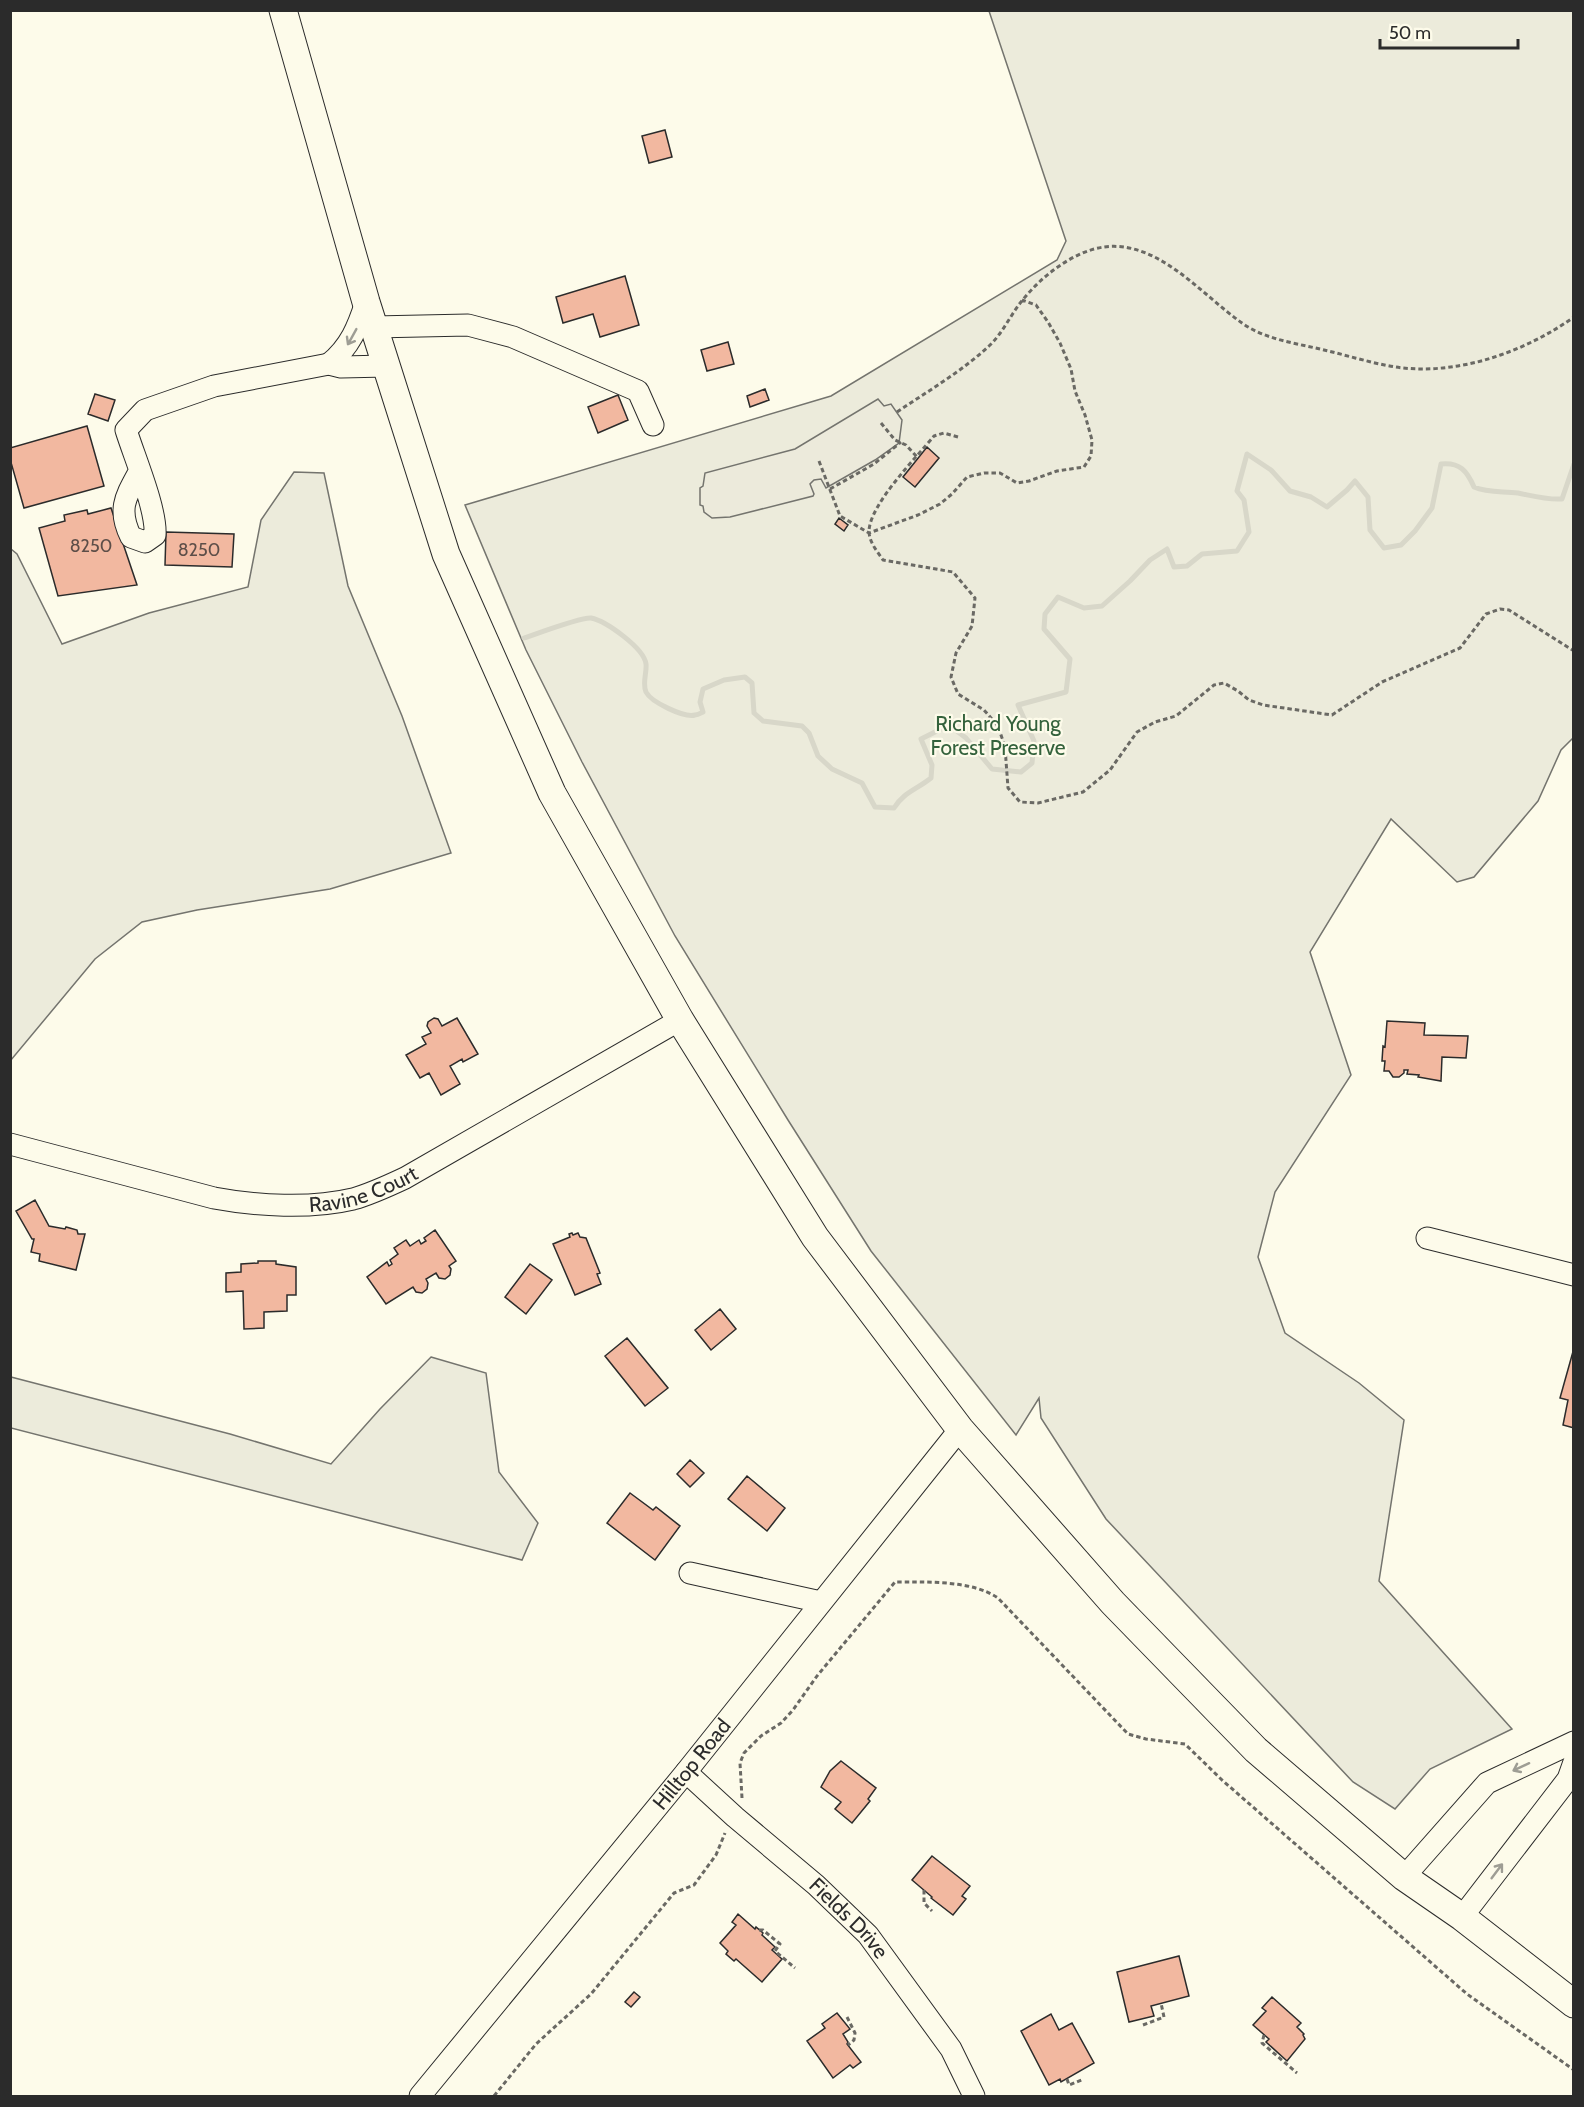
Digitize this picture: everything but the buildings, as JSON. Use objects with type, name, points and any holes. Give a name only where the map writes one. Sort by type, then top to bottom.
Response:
[{"type":"main road","points":[[283,10],[370,315],[446,554],[552,793],[680,1020],[815,1237],[960,1429],[1113,1603],[1256,1750],[1404,1877],[1462,1917],[1574,2004]]},
{"type":"street","points":[[329,364],[342,354],[357,328],[370,315],[468,325],[513,338],[638,391],[653,425]]},
{"type":"street","points":[[139,472],[126,430],[145,410],[214,386],[329,364],[341,367],[387,366]]},
{"type":"street","name":"Ravine Court","points":[[10,1144],[214,1198],[245,1204],[319,1203],[352,1199],[405,1179],[680,1020]]},
{"type":"street","points":[[1427,1238],[1574,1275]]},
{"type":"street","name":"Hilltop Road","points":[[420,2097],[686,1772],[960,1429]]},
{"type":"street","points":[[690,1573],[821,1602]]},
{"type":"street","points":[[1404,1877],[1487,1783],[1574,1742]]},
{"type":"street","points":[[1462,1917],[1568,1779],[1574,1762]]},
{"type":"street","name":"Fields Drive","points":[[686,1772],[735,1817],[816,1885],[868,1935],[951,2049],[974,2097]]},
{"type":"path","points":[[897,412],[965,367],[992,344],[1022,300],[1049,274],[1067,260],[1094,249],[1124,246],[1156,258],[1192,282],[1244,324],[1271,338],[1402,368],[1435,369],[1498,357],[1554,331],[1574,317]]},
{"type":"path","points":[[869,533],[918,515],[940,504],[952,495],[967,477],[984,472],[1000,473],[1017,483],[1057,471],[1084,467],[1091,456],[1092,440],[1075,391],[1071,369],[1060,343],[1036,305],[1022,300]]},
{"type":"path","points":[[881,423],[895,440],[906,445],[917,457]]},
{"type":"path","points":[[958,437],[944,433],[934,436],[874,512],[869,533],[871,541],[883,560],[952,572],[975,598],[972,626],[956,653],[951,677],[958,694],[984,710],[998,726],[1005,752],[1008,788],[1020,802],[1038,803],[1083,792],[1110,770],[1137,732],[1155,722],[1176,716],[1214,685],[1224,683],[1249,700],[1263,705],[1332,715],[1382,682],[1460,648],[1486,614],[1500,609],[1509,610],[1574,651]]},
{"type":"path","points":[[830,489],[874,464],[901,442]]},
{"type":"path","points":[[819,461],[840,516],[869,533]]},
{"type":"path","points":[[494,2097],[536,2044],[591,1995],[674,1893],[694,1885],[716,1855],[728,1824],[735,1817],[743,1795],[740,1763],[744,1754],[760,1736],[781,1723],[793,1710],[895,1582],[918,1582],[982,1589],[998,1599],[1128,1734],[1146,1739],[1185,1744],[1230,1788],[1467,1994],[1574,2070]]},
{"type":"path","points":[[924,1890],[924,1903],[932,1911]]},
{"type":"path","points":[[759,1930],[763,1930],[780,1944],[775,1951],[795,1968]]},
{"type":"path","points":[[1143,2025],[1164,2017],[1161,2003]]},
{"type":"path","points":[[847,2018],[855,2033],[854,2040],[848,2045]]},
{"type":"path","points":[[1264,2035],[1263,2043],[1297,2073]]},
{"type":"path","points":[[1066,2079],[1069,2085],[1084,2079]]},
{"type":"green space","name":"Richard Young Forest Preserve","points":[[989,11],[1573,11],[1573,738],[1561,750],[1538,801],[1474,877],[1457,882],[1391,819],[1310,952],[1351,1075],[1275,1192],[1258,1257],[1285,1333],[1359,1383],[1404,1420],[1379,1581],[1512,1729],[1430,1769],[1395,1809],[1353,1782],[1106,1519],[1041,1418],[1039,1398],[1016,1435],[871,1251],[675,936],[582,762],[526,650],[465,505],[831,396],[1057,260],[1066,241]]},
{"type":"green space","points":[[294,472],[324,473],[348,586],[402,716],[451,853],[330,889],[197,910],[142,922],[95,959],[11,1060],[11,549],[17,554],[62,644],[149,613],[248,587],[261,520]]},
{"type":"green space","points":[[431,1357],[486,1373],[499,1472],[538,1523],[522,1560],[11,1428],[11,1377],[230,1434],[331,1464]]},
{"type":"shaded area","points":[[878,399],[884,406],[891,404],[902,420],[899,443],[875,460],[826,488],[821,479],[814,480],[810,484],[813,496],[730,517],[712,518],[704,512],[703,506],[700,505],[700,488],[703,486],[705,473],[795,449]]},
{"type":"waterway","points":[[524,638],[586,618],[598,620],[623,636],[639,650],[646,664],[645,689],[649,696],[683,714],[697,715],[703,712],[700,702],[703,689],[724,680],[745,677],[752,683],[754,713],[763,721],[802,726],[809,733],[818,756],[832,769],[862,783],[875,807],[894,808],[906,795],[931,778],[932,765],[921,739],[949,725],[966,738],[992,769],[1021,772],[1032,763],[1034,741],[1018,705],[1066,692],[1070,659],[1044,629],[1045,614],[1058,597],[1084,608],[1102,606],[1150,560],[1167,549],[1174,567],[1187,566],[1202,554],[1237,551],[1249,532],[1244,500],[1237,491],[1247,454],[1271,470],[1290,491],[1311,497],[1327,507],[1355,481],[1368,497],[1370,530],[1384,548],[1401,545],[1432,508],[1441,464],[1458,466],[1469,476],[1474,487],[1479,489],[1556,499],[1562,499],[1574,464]]}]
